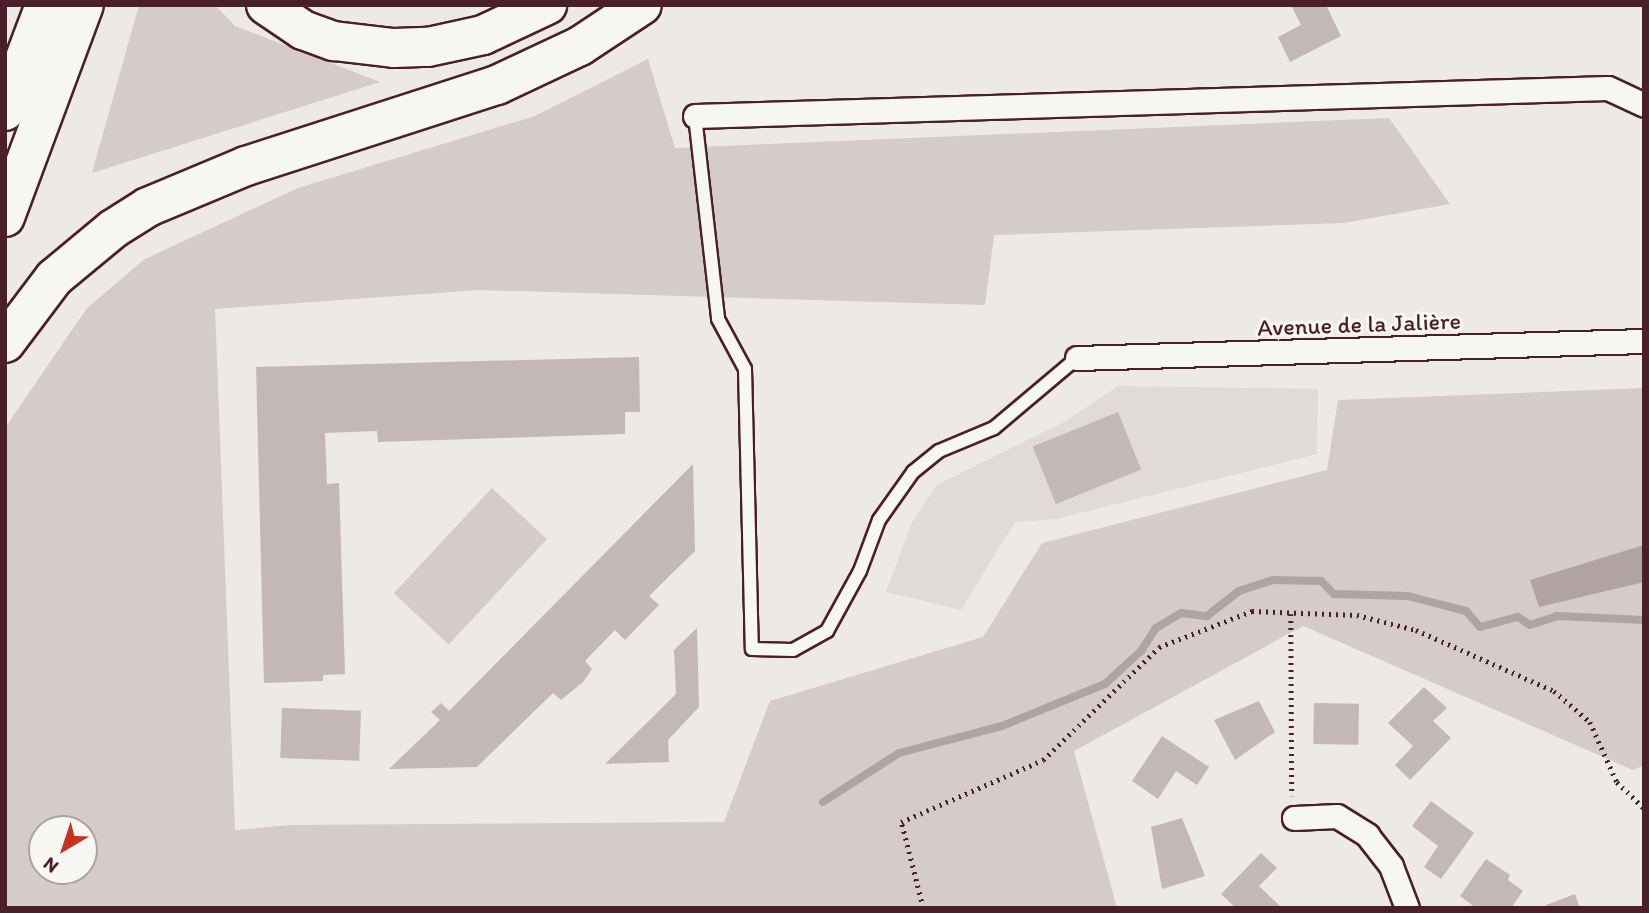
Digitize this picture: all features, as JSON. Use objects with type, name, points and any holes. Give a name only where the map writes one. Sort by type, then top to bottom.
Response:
[{"type":"highway","points":[[5,111],[45,5]]},
{"type":"highway","points":[[5,217],[85,5]]},
{"type":"highway","points":[[266,5],[303,30],[334,41],[394,48],[428,47],[483,35],[547,5]]},
{"type":"highway","points":[[5,343],[54,278],[113,229],[148,207],[246,166],[497,85],[580,47],[642,5]]},
{"type":"street","points":[[695,116],[1608,88],[1644,105]]},
{"type":"street","name":"Avenue de la Jalière","points":[[1077,358],[1644,341]]},
{"type":"street","points":[[1294,818],[1337,816],[1367,835],[1391,866],[1408,908]]},
{"type":"lane","points":[[695,116],[718,319],[745,369],[752,649],[793,650],[827,631],[860,571],[879,520],[913,472],[939,452],[993,428],[1077,358]]},
{"type":"path","points":[[923,908],[901,822],[1043,760],[1159,647],[1252,611],[1357,615],[1416,629],[1554,691],[1590,722],[1617,782],[1644,808]]},
{"type":"path","points":[[1291,614],[1294,818]]},
{"type":"shaded area","points":[[139,5],[215,5],[235,26],[380,82],[92,173]]},
{"type":"shaded area","points":[[648,59],[675,148],[1389,118],[1450,204],[1344,223],[994,235],[985,305],[479,290],[215,309],[235,830],[291,825],[724,822],[770,701],[983,637],[1042,543],[1327,470],[1338,400],[1644,388],[1644,765],[1633,770],[1303,626],[1074,751],[1117,908],[5,908],[5,428],[87,308],[145,259],[298,188],[535,116]]},
{"type":"shaded area","points":[[1118,386],[1318,389],[1317,454],[1056,519],[1015,522],[961,610],[886,592],[912,522],[937,485],[1064,422]]},
{"type":"shaded area","points":[[492,488],[547,539],[449,644],[394,593]]},
{"type":"shaded area","points":[[1644,545],[1644,582],[1539,607],[1530,580]]},
{"type":"building","points":[[1291,5],[1326,5],[1341,36],[1290,62],[1278,37],[1301,25]]},
{"type":"building","points":[[639,357],[640,412],[625,412],[625,434],[378,442],[377,431],[325,433],[327,484],[339,483],[345,674],[323,675],[323,681],[264,683],[256,367]]},
{"type":"building","points":[[1118,412],[1141,469],[1056,504],[1033,446]]},
{"type":"building","points":[[693,464],[695,551],[649,596],[659,605],[625,640],[615,630],[585,661],[592,669],[583,682],[561,700],[553,693],[477,767],[389,769],[440,720],[431,712],[441,703],[449,711]]},
{"type":"building","points":[[697,628],[699,707],[668,740],[669,762],[605,764],[676,694],[674,650]]},
{"type":"building","points":[[1424,687],[1447,708],[1433,721],[1451,738],[1410,780],[1395,765],[1413,746],[1388,723]]},
{"type":"building","points":[[1259,701],[1275,732],[1235,760],[1214,720]]},
{"type":"building","points":[[1314,703],[1359,704],[1358,745],[1313,744]]},
{"type":"building","points":[[282,708],[361,711],[359,761],[280,758]]},
{"type":"building","points":[[1162,736],[1209,767],[1197,785],[1176,771],[1158,799],[1132,781]]},
{"type":"building","points":[[1431,801],[1474,833],[1441,879],[1424,867],[1438,846],[1412,826]]},
{"type":"building","points":[[1182,818],[1205,876],[1162,889],[1151,827]]},
{"type":"building","points":[[1261,853],[1277,868],[1259,886],[1282,908],[1236,908],[1221,894]]},
{"type":"building","points":[[1486,859],[1510,875],[1508,880],[1523,891],[1511,908],[1476,908],[1460,896]]},
{"type":"building","points":[[1575,894],[1580,908],[1547,908],[1546,905]]},
{"type":"waterway","points":[[823,802],[899,753],[1002,726],[1105,684],[1141,651],[1156,628],[1181,613],[1207,616],[1239,591],[1273,580],[1321,581],[1334,594],[1408,596],[1466,611],[1480,627],[1518,617],[1530,625],[1557,616],[1644,620]]}]
